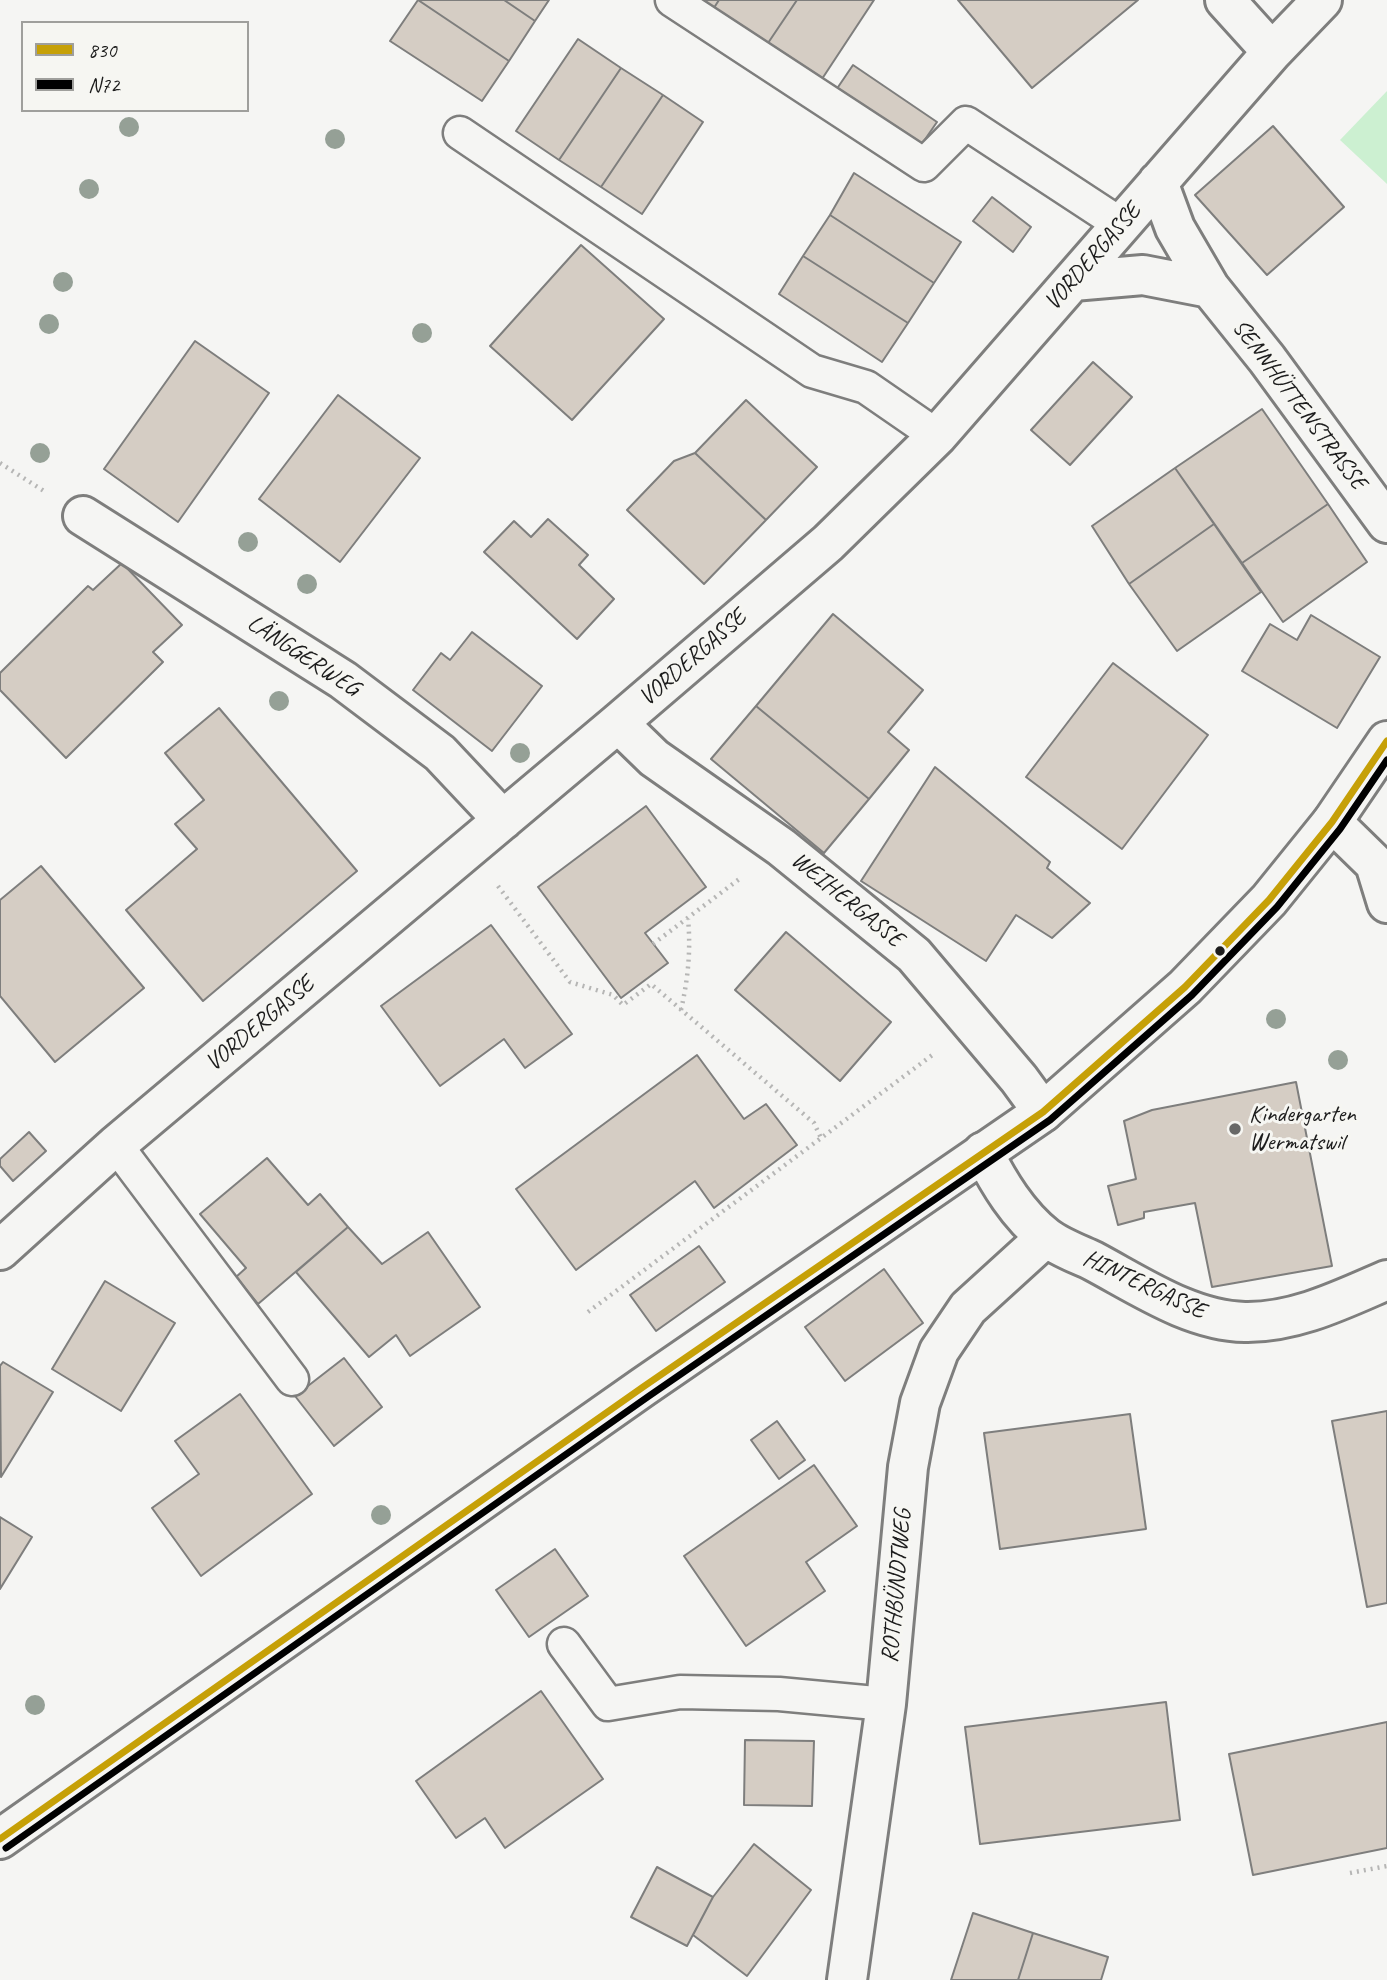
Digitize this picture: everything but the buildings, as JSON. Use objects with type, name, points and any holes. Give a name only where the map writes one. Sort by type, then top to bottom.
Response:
[{"type":"street","points":[[1225,0],[1272,52]]},
{"type":"street","name":"VORDERGASSE","points":[[0,1251],[116,1145],[828,543],[937,436],[1120,224],[1272,52],[1322,0]]},
{"type":"street","name":"SENNHÜTTENSTRASSE","points":[[1158,182],[1175,228],[1210,288],[1290,389],[1387,523]]},
{"type":"street","points":[[1073,281],[1143,275],[1210,288]]},
{"type":"street","name":"LÄNGGERWEG","points":[[83,516],[343,680],[440,752],[503,820]]},
{"type":"street","name":"WEIHERGASSE","points":[[618,723],[654,758],[781,847],[914,955],[1011,1069],[1043,1112]]},
{"type":"street","points":[[0,1839],[643,1387],[1043,1112],[1185,987],[1269,900],[1332,822],[1387,741]]},
{"type":"street","points":[[1332,822],[1375,864],[1387,903]]},
{"type":"street","name":"HINTERGASSE","points":[[983,1152],[1000,1184],[1046,1237],[1180,1307],[1214,1318],[1245,1322],[1277,1319],[1329,1305],[1387,1280]]},
{"type":"street","name":"ROTHBÜNDTWEG","points":[[846,1980],[886,1704],[908,1467],[920,1403],[939,1350],[968,1308],[1046,1237]]},
{"type":"lane","points":[[672,0],[924,165],[966,123],[1120,224]]},
{"type":"lane","points":[[460,133],[812,371],[866,387],[937,436]]},
{"type":"lane","points":[[116,1145],[292,1379]]},
{"type":"lane","points":[[564,1644],[608,1704],[680,1692],[779,1694],[886,1704]]},
{"type":"path","points":[[470,848],[570,982],[613,995],[623,1005],[651,984],[814,1123],[821,1138]]},
{"type":"path","points":[[653,944],[729,887]]},
{"type":"path","points":[[681,1010],[690,947],[688,918]]},
{"type":"path","points":[[588,1312],[919,1064]]},
{"type":"path","points":[[1350,1873],[1387,1866]]},
{"type":"green space","points":[[1387,91],[1387,184],[1340,140]]},
{"type":"transit line","name":"830","points":[[0,1839],[643,1387],[1043,1112],[1185,987],[1269,900],[1332,822],[1387,741]]},
{"type":"transit line","name":"N72","points":[[6,1848],[649,1396],[1050,1120],[1192,995],[1277,907],[1340,829],[1387,760]]},
{"type":"place","name":"Kindergarten Wermatswil","points":[[1235,1129]]}]
